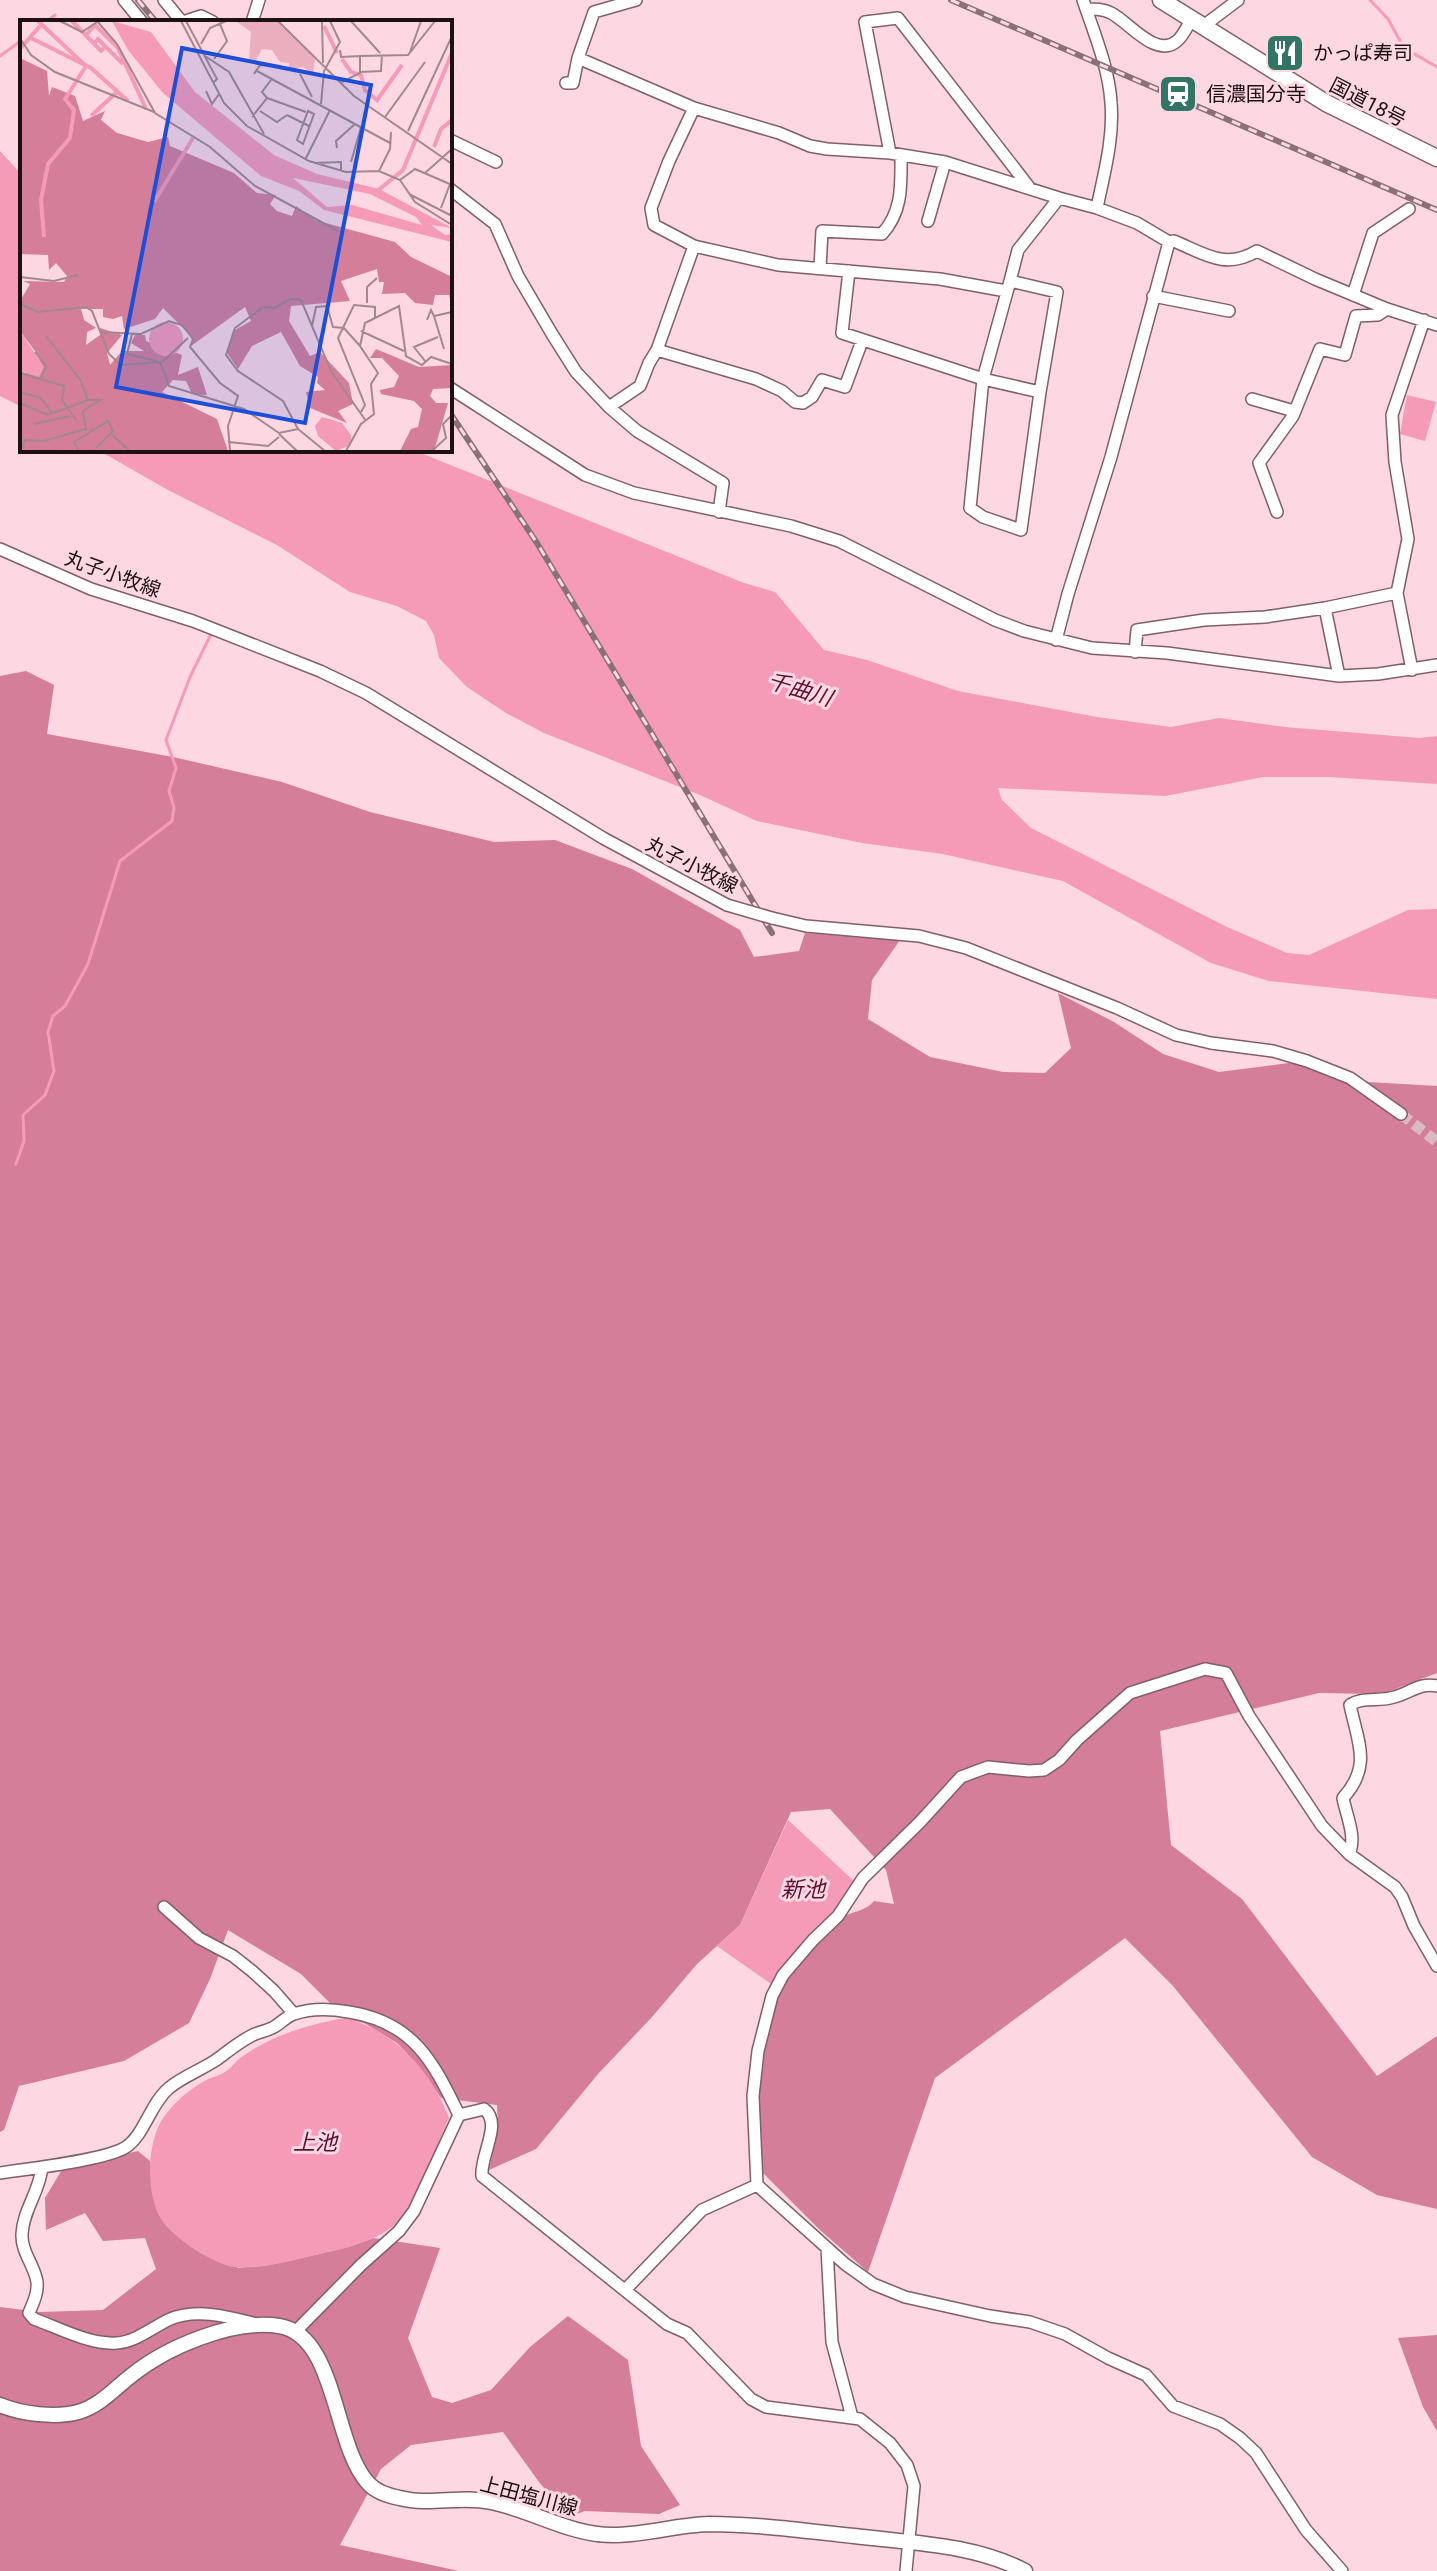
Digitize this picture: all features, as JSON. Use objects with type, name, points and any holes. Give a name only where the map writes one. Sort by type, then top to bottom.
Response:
[{"type":"highway","name":"国道18号","points":[[1161,0],[1326,103],[1437,158]]},
{"type":"main road","points":[[0,2405],[30,2412],[78,2412],[101,2401],[153,2360],[195,2339],[261,2325],[282,2326],[295,2332]]},
{"type":"main road","name":"上田塩川線","points":[[295,2332],[317,2356],[357,2467],[368,2484],[387,2495],[429,2502],[471,2499],[491,2502],[597,2534],[633,2534],[711,2524],[908,2542],[987,2555],[1025,2571]]},
{"type":"street","points":[[124,0],[140,20]]},
{"type":"street","points":[[164,0],[180,20]]},
{"type":"street","points":[[253,20],[259,0]]},
{"type":"street","points":[[566,83],[573,83],[594,12],[636,0]]},
{"type":"street","points":[[1085,5],[1110,13],[1157,45],[1168,46],[1176,43],[1197,23],[1238,0]]},
{"type":"street","points":[[1085,5],[1104,65],[1111,102],[1111,130],[1097,208]]},
{"type":"street","points":[[188,20],[201,16],[209,20]]},
{"type":"street","points":[[820,268],[822,231],[882,234],[892,223],[901,199],[896,154],[865,22],[898,18],[1030,188]]},
{"type":"street","points":[[578,58],[694,108],[779,133],[810,146],[945,162],[1097,208],[1137,223],[1169,242],[1174,241],[1222,261],[1243,260],[1257,251],[1387,309],[1437,325]]},
{"type":"street","points":[[694,108],[651,208],[654,225],[694,246],[778,265],[940,279],[1008,286],[1057,292],[1021,530],[983,517],[970,508],[983,379],[1008,286],[1018,250],[1059,198]]},
{"type":"street","points":[[452,141],[496,162]]},
{"type":"street","points":[[928,221],[945,162]]},
{"type":"street","points":[[452,191],[495,224],[518,276],[576,372],[637,431],[723,483],[719,512]]},
{"type":"street","points":[[1353,295],[1373,233],[1409,209]]},
{"type":"street","points":[[1056,640],[1111,457],[1169,242]]},
{"type":"street","points":[[609,407],[640,386],[657,350],[694,246]]},
{"type":"street","points":[[849,271],[842,333],[983,379],[1040,392]]},
{"type":"street","points":[[1153,296],[1229,311]]},
{"type":"street","points":[[1277,512],[1259,463],[1294,411],[1320,349],[1345,355],[1356,316],[1378,315],[1387,309]]},
{"type":"street","points":[[1412,670],[1397,593],[1408,539],[1395,462],[1392,415],[1424,320]]},
{"type":"street","points":[[657,350],[756,379],[782,391],[795,402],[803,403],[812,397],[822,380],[845,387],[862,341]]},
{"type":"street","points":[[452,389],[585,475],[634,493],[791,526],[839,541],[995,620],[1056,640],[1092,648],[1167,653],[1339,676],[1437,665]]},
{"type":"street","points":[[1252,399],[1294,411]]},
{"type":"street","name":"丸子小牧線","points":[[0,549],[91,589],[193,621],[356,688],[603,838],[727,905],[806,926],[919,936],[966,948],[1176,1035],[1273,1051],[1307,1061],[1350,1078],[1401,1114]]},
{"type":"street","points":[[1135,652],[1137,630],[1204,620],[1265,617],[1397,593]]},
{"type":"street","points":[[1325,608],[1339,676]]},
{"type":"street","points":[[1342,2571],[1306,2530],[1256,2453],[1220,2424],[1173,2406],[1146,2375],[1065,2334],[1030,2322],[905,2297],[873,2284],[827,2248],[757,2185],[753,2096],[758,2051],[772,1996],[783,1975],[838,1916],[863,1878],[961,1777],[988,1767],[1044,1770],[1059,1760],[1130,1693],[1205,1669],[1226,1673],[1249,1716],[1322,1826],[1349,1854],[1395,1887],[1437,1966]]},
{"type":"street","points":[[1349,1854],[1352,1848],[1350,1828],[1343,1798],[1361,1772],[1362,1759],[1350,1705],[1356,1701],[1393,1698],[1426,1683],[1437,1686]]},
{"type":"street","points":[[164,1907],[199,1938],[233,1956],[252,1971],[294,2014]]},
{"type":"street","points":[[0,2173],[107,2155],[125,2148],[136,2136],[153,2105],[170,2087],[250,2036],[274,2027],[294,2014],[334,2010],[367,2016],[393,2026],[412,2038],[424,2051],[459,2115]]},
{"type":"street","points":[[459,2115],[484,2109],[490,2113],[493,2123],[481,2166],[482,2176],[667,2324],[687,2333],[751,2399],[766,2407],[860,2419],[877,2431],[912,2474],[914,2486],[906,2571]]},
{"type":"street","points":[[295,2332],[399,2231],[414,2211],[459,2115]]},
{"type":"street","points":[[42,2167],[41,2182],[26,2214],[22,2235],[37,2280],[36,2295],[29,2313],[34,2319],[90,2339],[118,2343],[171,2319],[195,2313],[261,2325]]},
{"type":"street","points":[[625,2290],[702,2210],[757,2185]]},
{"type":"street","points":[[827,2248],[832,2342],[852,2417]]},
{"type":"shaded area","points":[[26,671],[54,685],[47,734],[173,757],[282,782],[370,812],[494,842],[555,840],[632,869],[740,930],[754,957],[799,951],[805,933],[900,940],[872,980],[868,1019],[930,1057],[1003,1072],[1045,1073],[1071,1048],[1058,993],[1114,1022],[1163,1054],[1219,1072],[1297,1062],[1327,1066],[1368,1082],[1437,1086],[1437,1673],[1382,1694],[1319,1693],[1160,1731],[1171,1845],[1242,1899],[1377,2076],[1437,2036],[1437,2209],[1377,2195],[1312,2157],[1173,1986],[1125,1938],[935,2078],[868,2272],[820,2230],[760,2170],[758,2124],[761,2070],[764,2042],[777,1994],[798,1962],[837,1921],[874,1901],[894,1904],[886,1870],[830,1809],[791,1812],[740,1925],[697,1964],[598,2074],[536,2149],[489,2170],[498,2127],[497,2105],[441,2098],[397,2043],[364,2023],[345,2018],[301,1974],[228,1930],[189,2023],[124,2061],[19,2086],[4,2130],[0,2132],[0,676]]},
{"type":"shaded area","points":[[138,2151],[150,2161],[153,2195],[238,2268],[284,2262],[373,2238],[440,2248],[408,2338],[432,2397],[452,2403],[491,2390],[530,2347],[568,2316],[628,2360],[641,2446],[680,2505],[659,2514],[585,2511],[568,2517],[503,2432],[411,2445],[381,2469],[340,2545],[459,2571],[0,2571],[0,2307],[40,2312],[103,2310],[156,2269],[145,2238],[103,2241],[85,2213],[46,2230],[45,2198],[63,2168]]},
{"type":"shaded area","points":[[1437,2335],[1437,2431],[1423,2407],[1398,2338]]},
{"type":"water","points":[[0,151],[20,173],[20,406],[0,396]]},
{"type":"water","points":[[1407,395],[1436,402],[1425,441],[1400,434]]},
{"type":"water","name":"千曲川","points":[[102,452],[418,452],[744,583],[775,592],[824,650],[867,660],[958,691],[1097,717],[1171,727],[1219,718],[1285,727],[1419,738],[1437,736],[1437,784],[1330,777],[1263,777],[1165,796],[998,788],[1002,800],[1031,828],[1225,926],[1287,953],[1309,955],[1408,910],[1437,909],[1437,999],[1269,981],[1211,963],[1063,881],[943,854],[862,843],[757,821],[544,733],[506,713],[467,687],[439,658],[434,635],[426,621],[397,606],[350,592],[277,545],[168,490]]},
{"type":"water","name":"新池","points":[[788,1820],[855,1882],[836,1913],[786,1962],[774,1986],[717,1946],[740,1925]]},
{"type":"water","name":"上池","points":[[345,2018],[380,2032],[395,2043],[422,2069],[442,2101],[449,2118],[419,2188],[398,2222],[361,2243],[268,2266],[246,2268],[217,2262],[174,2234],[156,2209],[150,2163],[161,2122],[193,2088],[225,2072],[267,2042],[292,2031]]},
{"type":"waterway","points":[[1370,0],[1388,19],[1404,48],[1437,67]]},
{"type":"waterway","points":[[49,20],[55,15]]},
{"type":"waterway","points":[[0,56],[20,41]]},
{"type":"waterway","points":[[16,1164],[24,1141],[23,1115],[45,1095],[54,1071],[48,1032],[53,1016],[65,1006],[88,964],[120,861],[172,821],[174,807],[169,791],[176,768],[166,740],[190,677],[212,632]]},
{"type":"tunnel","points":[[1401,1114],[1437,1142]]},
{"type":"railway","points":[[138,0],[154,20]]},
{"type":"railway","points":[[951,0],[1437,210]]},
{"type":"railway","points":[[452,416],[537,543],[772,933]]},
{"type":"place","name":"かっぱ寿司","points":[[1285,53]]},
{"type":"place","name":"信濃国分寺","points":[[1178,94]]}]
